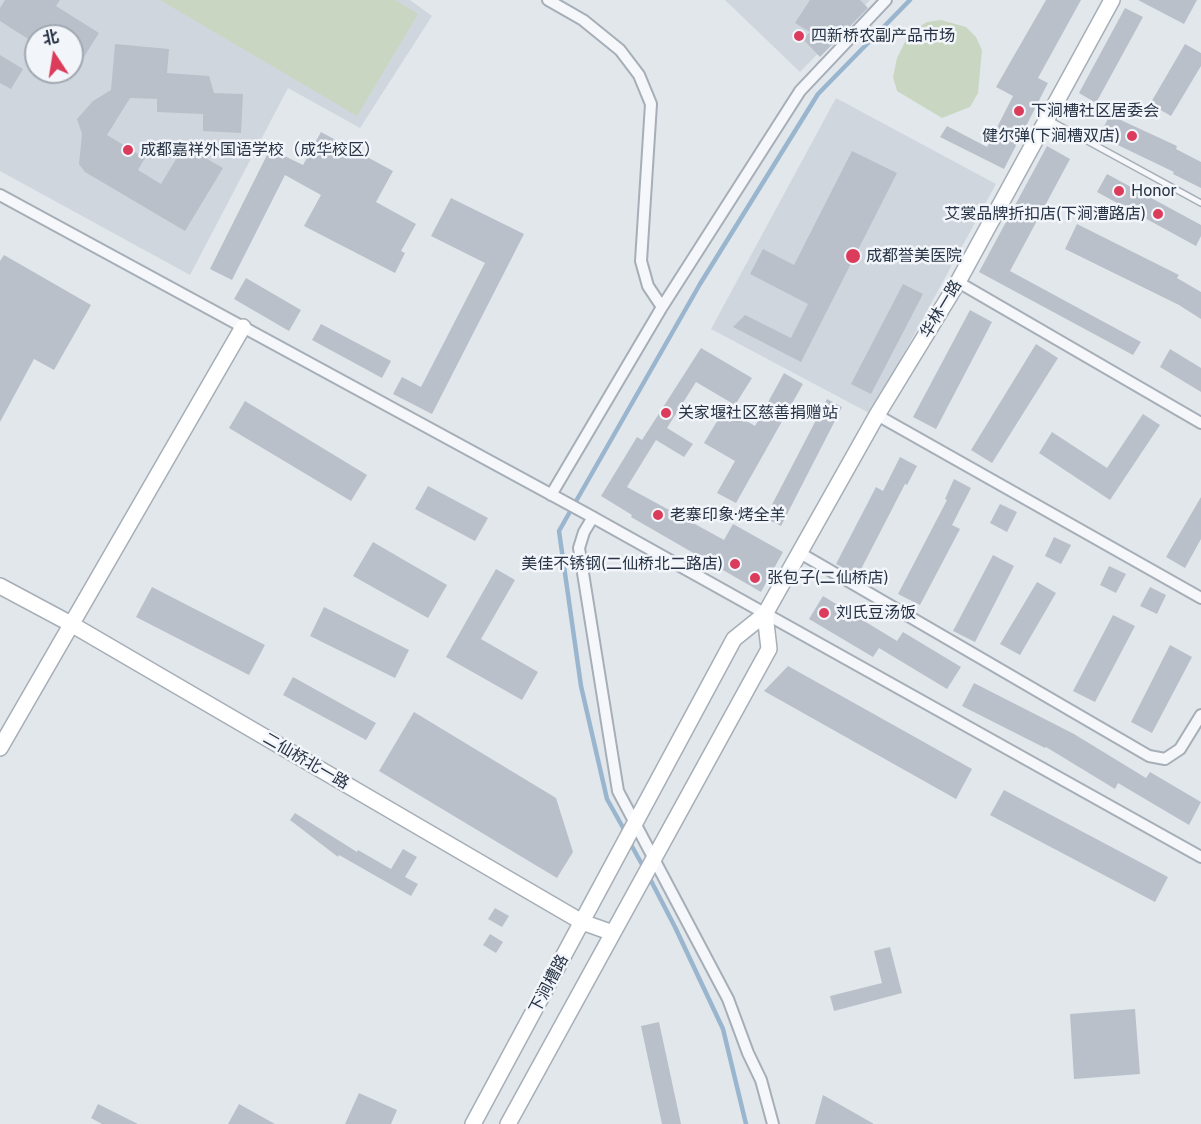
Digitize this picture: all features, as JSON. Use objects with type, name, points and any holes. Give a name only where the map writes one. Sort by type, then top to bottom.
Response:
[{"type":"street","points":[[548,0],[583,20],[620,50],[639,75],[651,105],[640,261],[648,286],[662,307]]},
{"type":"street","points":[[555,497],[662,307],[800,91],[886,0]]},
{"type":"street","name":"华林一路","points":[[765,614],[877,415],[957,282],[1112,0]]},
{"type":"street","points":[[0,195],[590,516],[1201,857]]},
{"type":"street","points":[[957,282],[1201,423]]},
{"type":"street","points":[[0,748],[243,327]]},
{"type":"street","points":[[877,415],[1201,598]]},
{"type":"street","points":[[590,516],[579,548],[618,791],[630,833],[728,999],[748,1053],[761,1080],[773,1124]]},
{"type":"street","points":[[800,553],[1149,756],[1165,759],[1180,749],[1201,715]]},
{"type":"street","name":"二仙桥北一路","points":[[0,586],[71,624],[582,922],[614,933]]},
{"type":"street","name":"下涧槽路","points":[[473,1124],[734,639],[765,614]]},
{"type":"street","name":"下涧槽路","points":[[508,1124],[769,649],[765,614]]},
{"type":"lane","points":[[1047,119],[1201,203]]},
{"type":"shaded area","name":"成都嘉祥外国语学校（成华校区）","points":[[0,0],[410,0],[432,16],[360,128],[288,88],[190,275],[0,171]]},
{"type":"shaded area","name":"四新桥农副产品市场","points":[[725,0],[870,0],[800,72]]},
{"type":"shaded area","name":"成都誉美医院","points":[[836,98],[996,184],[871,414],[711,329]]},
{"type":"green space","points":[[160,0],[395,0],[418,14],[357,116]]},
{"type":"green space","points":[[941,20],[966,27],[976,37],[982,50],[978,93],[970,107],[942,118],[897,91],[893,77],[897,58],[910,32],[927,22]]},
{"type":"building","points":[[5,0],[60,0],[56,6],[99,33],[84,57],[84,24],[24,24],[24,36],[0,21],[0,8]]},
{"type":"building","points":[[810,0],[860,0],[868,8],[820,57],[803,39],[810,32],[795,23]]},
{"type":"building","points":[[1046,0],[1081,0],[1038,78],[1048,83],[1004,169],[940,137],[947,126],[987,147],[1013,96],[996,87]]},
{"type":"building","points":[[1138,0],[1197,0],[1184,24]]},
{"type":"building","points":[[1125,8],[1143,17],[1096,103],[1079,93]]},
{"type":"building","points":[[115,44],[169,49],[167,73],[209,76],[214,93],[243,94],[241,133],[203,131],[203,114],[157,112],[157,99],[130,98],[107,135],[145,158],[138,170],[161,184],[184,146],[223,168],[185,231],[85,172],[79,164],[82,134],[77,119],[93,101],[111,90]]},
{"type":"building","points":[[1185,44],[1201,53],[1201,66],[1171,116],[1150,104]]},
{"type":"building","points":[[0,55],[23,69],[11,89],[0,83]]},
{"type":"building","points":[[1110,115],[1177,146],[1176,149],[1201,162],[1201,188],[1173,174],[1174,172],[1099,136]]},
{"type":"building","points":[[321,132],[393,171],[376,202],[416,224],[401,251],[405,253],[395,273],[304,226],[321,195],[285,175],[232,280],[210,269],[270,149],[303,165]]},
{"type":"building","points":[[1047,146],[1070,159],[1010,271],[1141,342],[1133,355],[979,272]]},
{"type":"building","name":"成都誉美医院","points":[[852,151],[897,173],[801,362],[733,327],[745,315],[791,338],[808,304],[750,274],[763,249],[794,265]]},
{"type":"building","points":[[1107,174],[1201,225],[1201,236],[1196,246],[1097,192]]},
{"type":"building","points":[[451,198],[524,234],[432,414],[393,394],[402,377],[421,387],[485,263],[431,236]]},
{"type":"building","points":[[1077,224],[1179,275],[1177,278],[1201,292],[1201,319],[1179,305],[1065,249]]},
{"type":"building","points":[[4,255],[91,305],[54,370],[34,359],[0,422],[0,261]]},
{"type":"building","points":[[246,278],[301,310],[289,331],[234,299]]},
{"type":"building","points":[[903,284],[923,294],[871,394],[851,384]]},
{"type":"building","points":[[970,310],[992,322],[936,429],[913,417]]},
{"type":"building","points":[[321,324],[391,361],[382,378],[312,340]]},
{"type":"building","points":[[1036,344],[1058,358],[992,463],[971,450]]},
{"type":"building","points":[[701,348],[752,378],[735,405],[696,382],[667,428],[693,444],[684,457],[656,440],[627,487],[724,540],[733,524],[783,552],[761,592],[631,517],[632,515],[601,496],[637,437],[642,440]]},
{"type":"building","points":[[1170,349],[1201,368],[1201,392],[1160,367]]},
{"type":"building","points":[[784,373],[803,384],[736,503],[717,493],[735,461],[704,443],[725,408],[755,426]]},
{"type":"building","points":[[827,399],[842,407],[781,526],[765,518]]},
{"type":"building","points":[[245,401],[367,475],[351,501],[229,428]]},
{"type":"building","points":[[1143,414],[1160,425],[1110,500],[1039,453],[1052,432],[1107,468]]},
{"type":"building","points":[[900,457],[917,466],[907,485],[905,484],[858,575],[836,564],[876,487],[883,491]]},
{"type":"building","points":[[954,479],[971,488],[952,525],[960,529],[920,605],[898,594],[947,500],[945,499]]},
{"type":"building","points":[[428,486],[488,518],[475,541],[415,509]]},
{"type":"building","points":[[1201,497],[1201,539],[1185,568],[1166,557]]},
{"type":"building","points":[[1000,504],[1017,512],[1007,532],[990,523]]},
{"type":"building","points":[[1054,537],[1071,545],[1061,564],[1045,556]]},
{"type":"building","points":[[373,542],[447,585],[428,618],[353,576]]},
{"type":"building","points":[[993,555],[1014,566],[975,642],[953,631]]},
{"type":"building","points":[[1109,566],[1126,574],[1116,593],[1100,585]]},
{"type":"building","points":[[496,569],[515,580],[481,639],[538,672],[522,700],[446,657]]},
{"type":"building","points":[[1037,582],[1056,593],[1020,655],[1000,644]]},
{"type":"building","points":[[152,587],[265,645],[249,675],[136,617]]},
{"type":"building","points":[[1150,587],[1166,595],[1157,614],[1140,606]]},
{"type":"building","points":[[823,596],[897,641],[903,632],[961,667],[947,689],[879,648],[873,657],[809,619]]},
{"type":"building","points":[[324,607],[409,650],[395,678],[310,636]]},
{"type":"building","points":[[1113,615],[1135,626],[1095,702],[1073,691]]},
{"type":"building","points":[[1170,645],[1192,657],[1152,733],[1131,722]]},
{"type":"building","points":[[788,666],[972,769],[956,799],[764,691]]},
{"type":"building","points":[[293,677],[376,723],[366,740],[283,695]]},
{"type":"building","points":[[974,683],[1074,734],[1146,778],[1150,772],[1201,802],[1189,825],[1118,783],[1115,789],[1046,747],[962,706]]},
{"type":"building","points":[[414,712],[556,798],[573,852],[557,878],[379,771]]},
{"type":"building","points":[[1004,790],[1168,877],[1155,902],[990,815]]},
{"type":"building","points":[[295,813],[357,852],[358,850],[391,869],[403,849],[417,857],[405,877],[418,884],[411,896],[339,855],[338,857],[290,820]]},
{"type":"building","points":[[495,908],[509,916],[502,927],[488,919]]},
{"type":"building","points":[[490,934],[503,942],[496,953],[483,945]]},
{"type":"building","points":[[890,947],[902,993],[834,1011],[830,996],[882,983],[874,951]]},
{"type":"building","points":[[1135,1009],[1140,1074],[1074,1079],[1070,1014]]},
{"type":"building","points":[[659,1022],[681,1124],[662,1124],[641,1026]]},
{"type":"building","points":[[359,1093],[397,1110],[391,1124],[345,1124]]},
{"type":"building","points":[[823,1095],[874,1124],[815,1124]]},
{"type":"building","points":[[98,1104],[138,1124],[102,1124],[91,1118]]},
{"type":"building","points":[[239,1104],[275,1124],[228,1124]]},
{"type":"waterway","points":[[626,833],[607,799],[581,686],[559,531],[700,284],[818,94],[910,0]]},
{"type":"waterway","points":[[629,841],[644,868]]},
{"type":"waterway","points":[[648,875],[723,1029],[746,1124]]},
{"type":"place","name":"四新桥农副产品市场","points":[[799,36]]},
{"type":"place","name":"下涧槽社区居委会","points":[[1019,111]]},
{"type":"place","name":"健尔弹(下涧槽双店)","points":[[1132,136]]},
{"type":"place","name":"成都嘉祥外国语学校（成华校区）","points":[[128,150]]},
{"type":"place","name":"Honor","points":[[1119,191]]},
{"type":"place","name":"艾裳品牌折扣店(下涧漕路店)","points":[[1158,214]]},
{"type":"place","name":"成都誉美医院","points":[[853,256]]},
{"type":"place","name":"关家堰社区慈善捐赠站","points":[[666,413]]},
{"type":"place","name":"老寨印象·烤全羊","points":[[658,515]]},
{"type":"place","name":"美佳不锈钢(二仙桥北二路店)","points":[[735,564]]},
{"type":"place","name":"张包子(二仙桥店)","points":[[755,578]]},
{"type":"place","name":"刘氏豆汤饭","points":[[824,613]]}]
